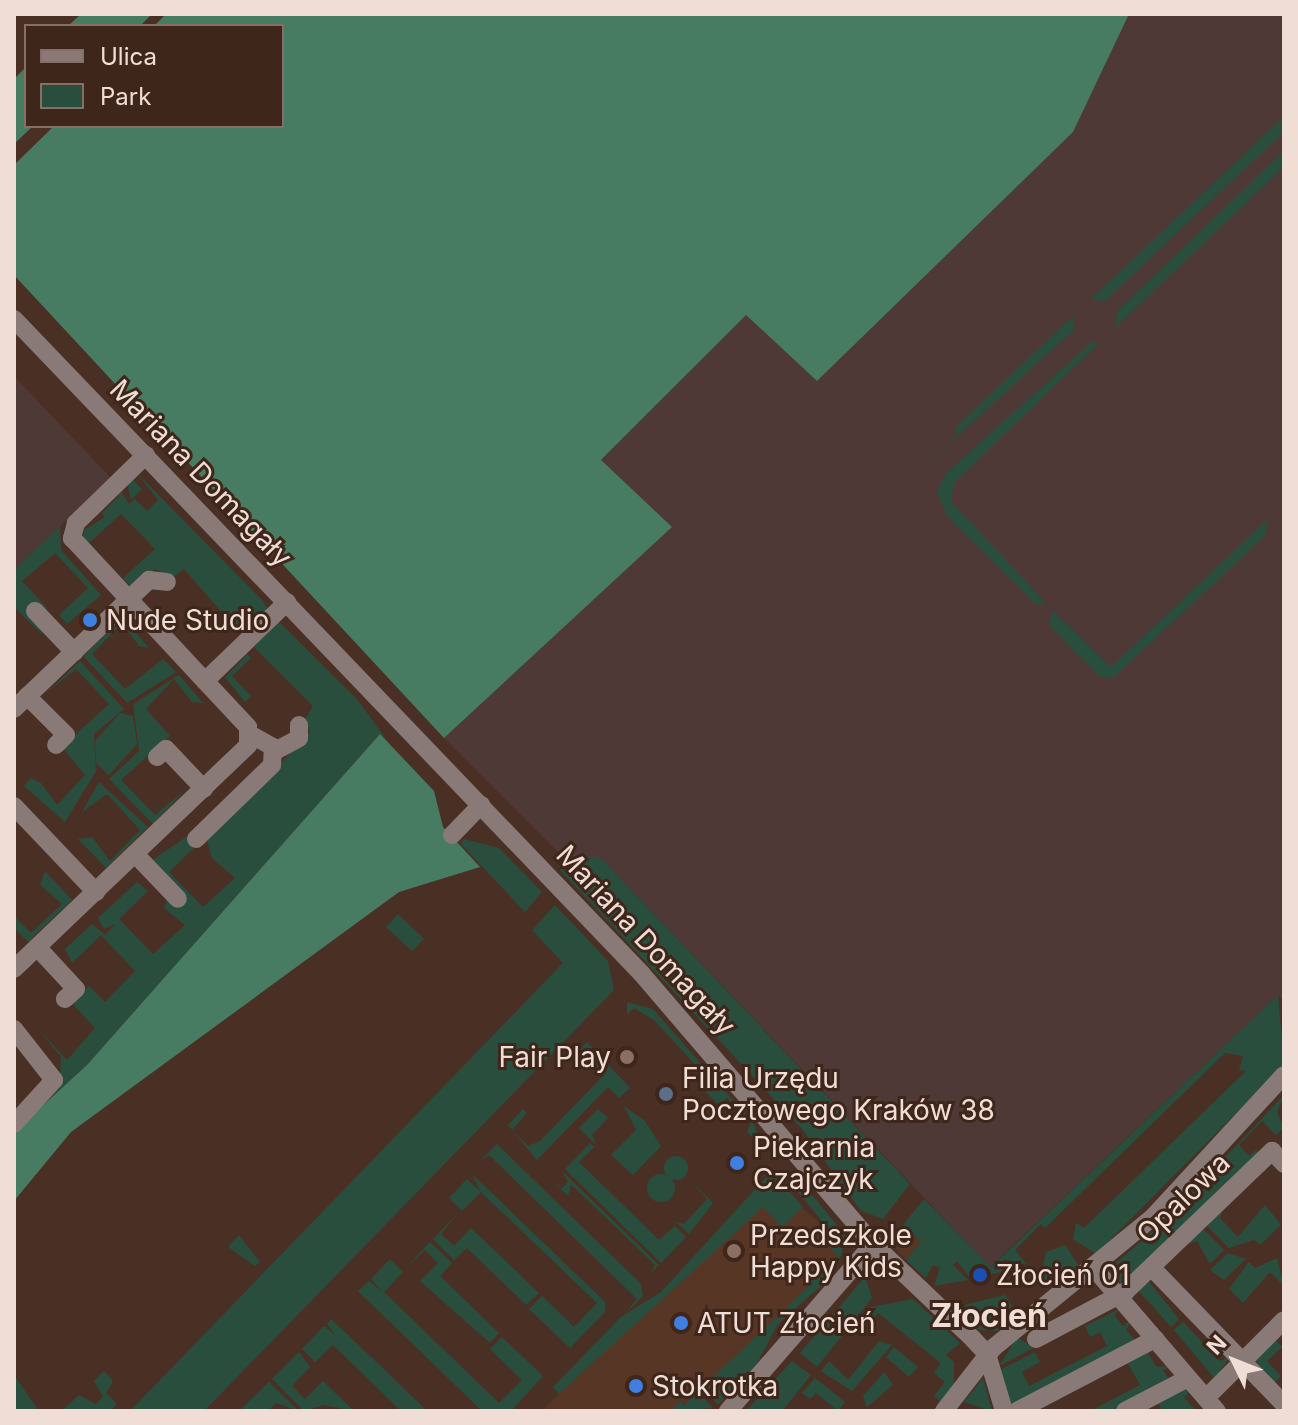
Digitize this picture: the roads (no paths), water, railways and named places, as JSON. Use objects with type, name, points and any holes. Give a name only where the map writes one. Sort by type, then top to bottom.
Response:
[{"type":"street","name":"Mariana Domagały","points":[[14,319],[721,1060],[873,1244],[987,1354],[1004,1411]]},
{"type":"street","points":[[146,455],[71,534],[251,735],[275,751]]},
{"type":"street","points":[[66,736],[21,702],[152,578],[167,582]]},
{"type":"street","points":[[205,681],[287,602]]},
{"type":"street","points":[[35,611],[74,652]]},
{"type":"street","points":[[275,751],[296,742],[299,725]]},
{"type":"street","points":[[14,969],[204,789],[251,735]]},
{"type":"street","points":[[166,749],[204,789]]},
{"type":"street","points":[[196,839],[272,765],[275,751]]},
{"type":"street","points":[[452,835],[481,805]]},
{"type":"street","points":[[14,806],[96,892]]},
{"type":"street","points":[[135,854],[178,899]]},
{"type":"street","points":[[37,947],[76,989],[65,999]]},
{"type":"street","points":[[14,1029],[54,1080],[14,1124]]},
{"type":"street","points":[[944,1411],[987,1354],[1153,1217],[1282,1080]]},
{"type":"street","name":"Opalowa","points":[[1036,1339],[1118,1296],[1278,1158]]},
{"type":"street","points":[[728,1411],[873,1244]]},
{"type":"street","points":[[1093,1267],[1211,1405],[1242,1361],[1284,1320]]},
{"type":"street","points":[[1152,1268],[1284,1404]]},
{"type":"street","points":[[1017,1411],[1155,1339]]},
{"type":"street","points":[[1125,1411],[1188,1378]]},
{"type":"place","name":"Nude Studio","points":[[90,620]]},
{"type":"place","name":"Fair Play","points":[[627,1057]]},
{"type":"place","name":"Filia Urzędu Pocztowego Kraków 38","points":[[666,1094]]},
{"type":"place","name":"Piekarnia Czajczyk","points":[[737,1163]]},
{"type":"place","name":"Przedszkole Happy Kids","points":[[734,1251]]},
{"type":"place","name":"Złocień 01","points":[[980,1275]]},
{"type":"place","name":"ATUT Złocień","points":[[681,1323]]},
{"type":"place","name":"Stokrotka","points":[[636,1386]]},
{"type":"district","name":"Złocień","points":[[989,1316]]}]
